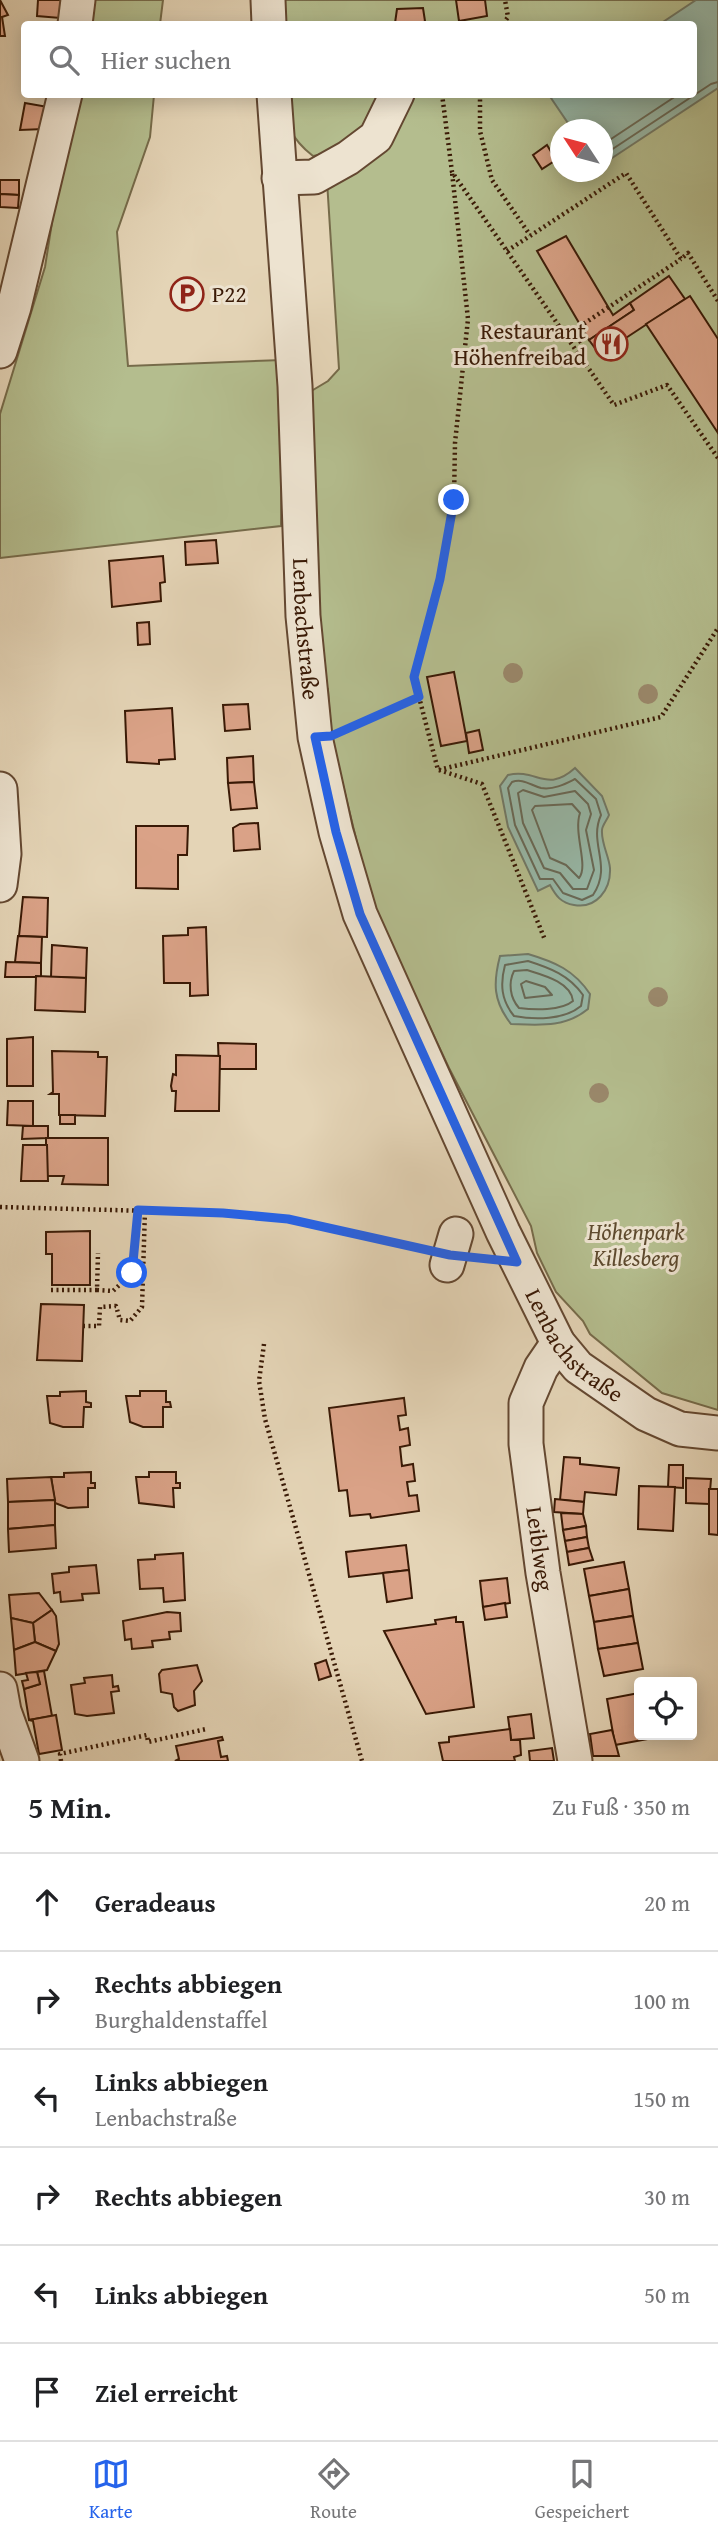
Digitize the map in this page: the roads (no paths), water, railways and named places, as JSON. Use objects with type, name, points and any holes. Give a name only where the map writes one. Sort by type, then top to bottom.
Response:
[{"type":"street","points":[[75,21],[78,0]]},
{"type":"street","points":[[268,0],[269,21]]},
{"type":"street","points":[[0,351],[14,307],[64,98]]},
{"type":"street","name":"Lenbachstraße","points":[[274,98],[295,386],[303,616],[315,737],[336,832],[360,914],[503,1232],[558,1343],[579,1367],[646,1414],[680,1429],[718,1433]]},
{"type":"street","points":[[279,178],[314,177],[348,158],[376,137],[395,98]]},
{"type":"street","points":[[0,789],[4,854],[0,885]]},
{"type":"street","name":"Leiblweg","points":[[558,1343],[541,1368],[526,1403],[526,1444],[543,1573],[575,1761]]},
{"type":"street","points":[[0,1689],[4,1711],[22,1761]]},
{"type":"water","points":[[696,0],[718,0],[718,88],[613,157],[613,119],[565,119],[551,98],[697,98],[697,21],[664,21]]},
{"type":"water","points":[[575,768],[602,796],[609,815],[602,830],[610,868],[608,884],[595,901],[582,905],[562,901],[550,885],[538,891],[508,827],[500,786],[508,775],[527,775],[549,780],[565,775]]},
{"type":"water","points":[[528,954],[555,964],[577,979],[590,994],[588,1009],[570,1020],[561,1022],[542,1025],[511,1024],[496,992],[500,956]]},
{"type":"place","name":"P22","points":[[187,294]]},
{"type":"place","name":"Restaurant Höhenfreibad","points":[[611,344]]},
{"type":"park label","name":"Höhenpark Killesberg","points":[[636,1245]]}]
